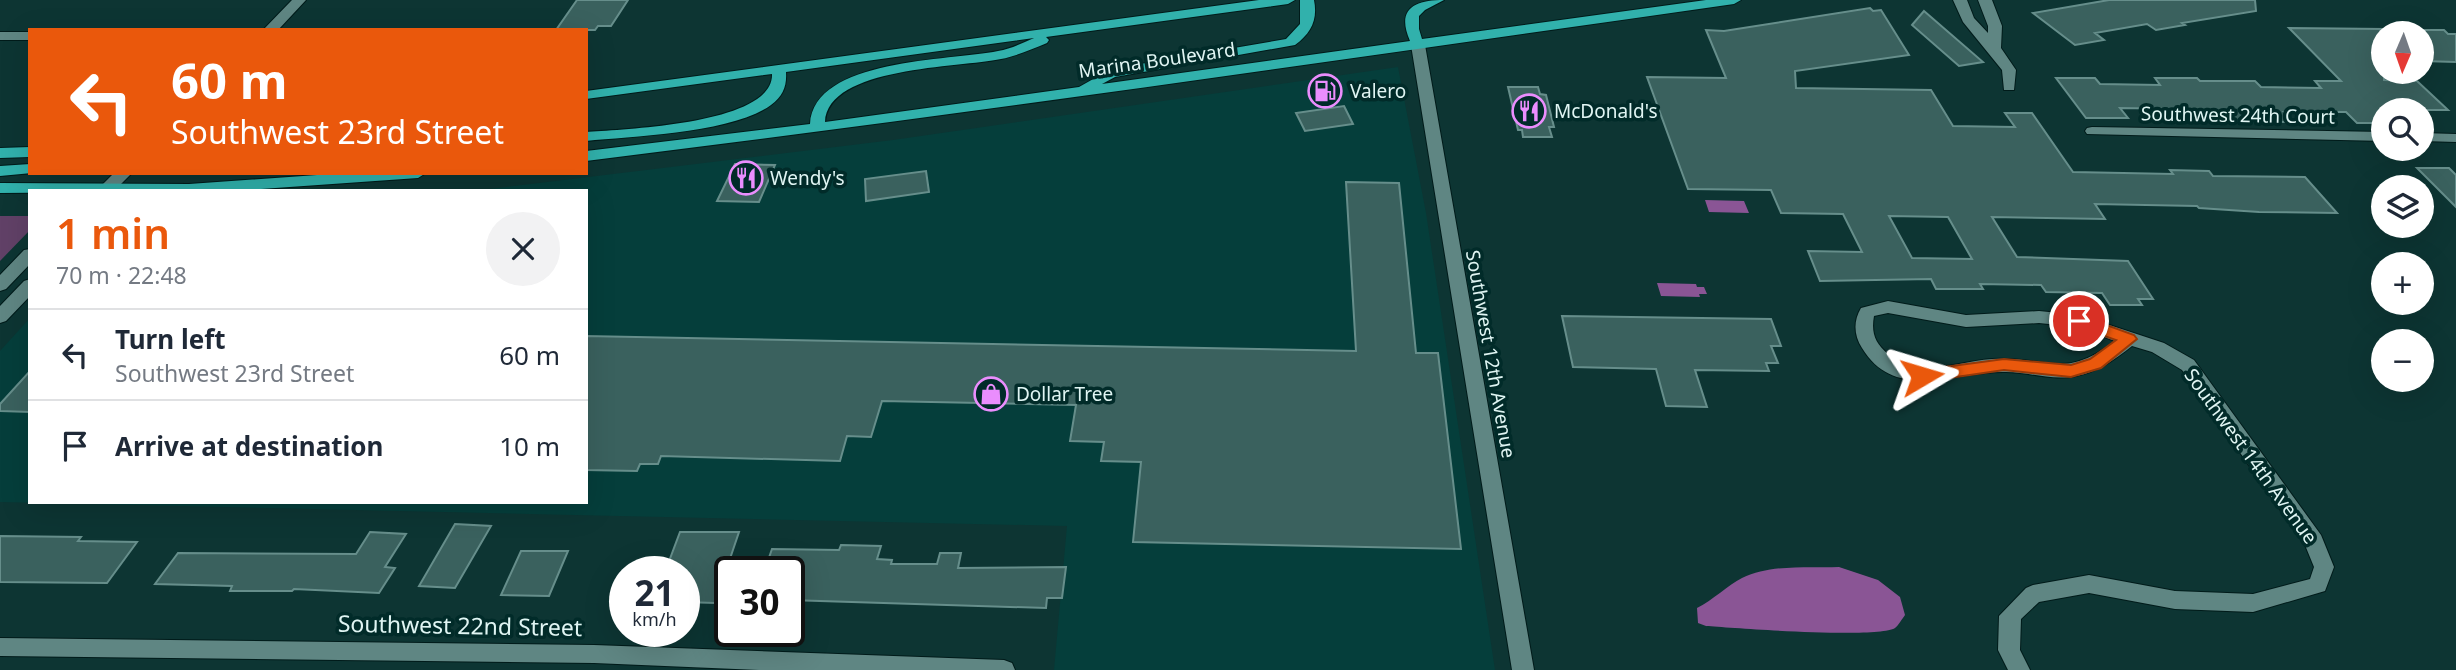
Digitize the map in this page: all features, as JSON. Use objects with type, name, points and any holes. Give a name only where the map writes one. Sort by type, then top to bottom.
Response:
[{"type":"main road","points":[[588,95],[1287,0]]},
{"type":"main road","points":[[1077,92],[1111,72],[1290,41],[1305,31],[1309,19],[1307,0]]},
{"type":"main road","points":[[1418,45],[1410,28],[1413,14],[1424,4],[1437,0]]},
{"type":"main road","name":"Marina Boulevard","points":[[588,156],[817,128],[1734,0]]},
{"type":"main road","points":[[817,128],[819,108],[828,96],[845,84],[877,73],[1004,55],[1068,29]]},
{"type":"main road","points":[[588,137],[719,121],[740,115],[774,95],[779,84],[779,67]]},
{"type":"main road","points":[[0,153],[28,152]]},
{"type":"main road","points":[[0,171],[28,169]]},
{"type":"main road","points":[[135,189],[286,184],[394,175]]},
{"type":"main road","points":[[0,188],[52,189]]},
{"type":"street","points":[[272,28],[299,0]]},
{"type":"street","points":[[1960,0],[1968,19],[2009,70],[2009,87]]},
{"type":"street","points":[[1985,0],[1995,26],[1994,48]]},
{"type":"street","points":[[0,36],[28,36]]},
{"type":"street","name":"Southwest 12th Avenue","points":[[1418,45],[1523,670]]},
{"type":"street","name":"Southwest 24th Court","points":[[2092,131],[2371,137]]},
{"type":"street","points":[[2434,138],[2456,138]]},
{"type":"street","points":[[106,189],[122,175]]},
{"type":"street","points":[[0,285],[28,256]]},
{"type":"street","points":[[0,317],[28,287]]},
{"type":"street","name":"Southwest 14th Avenue","points":[[2019,670],[2009,650],[2010,616],[2033,594],[2089,584],[2175,600],[2253,603],[2318,586],[2324,567],[2314,541],[2188,365],[2158,348],[2079,321],[2039,317],[1966,320],[1900,307],[1875,308],[1867,312],[1864,325],[1868,345],[1875,354],[1897,369],[1922,376],[2004,365],[2071,371],[2095,364],[2129,339]]},
{"type":"street","name":"Southwest 22nd Street","points":[[0,647],[1004,670]]},
{"type":"shaded area","points":[[1398,67],[1426,213],[1495,670],[1054,670],[1067,526],[89,504],[588,504],[588,189],[490,189],[893,140]]},
{"type":"shaded area","points":[[1705,200],[1744,201],[1749,213],[1709,212]]},
{"type":"shaded area","points":[[0,216],[28,216],[28,232],[0,261]]},
{"type":"shaded area","points":[[1657,283],[1696,284],[1697,287],[1704,287],[1707,294],[1699,294],[1700,297],[1661,296]]},
{"type":"shaded area","points":[[28,320],[28,503],[0,502],[0,351]]},
{"type":"shaded area","points":[[1839,567],[1878,580],[1900,597],[1905,615],[1895,628],[1862,633],[1835,633],[1706,626],[1698,623],[1697,608],[1742,578],[1777,569]]},
{"type":"building","points":[[577,0],[628,0],[611,26],[598,26],[595,30],[557,28]]},
{"type":"building","points":[[2109,0],[2255,0],[2256,11],[2156,30],[2147,24],[2095,33],[2104,40],[2075,45],[2033,13]]},
{"type":"building","points":[[1870,8],[1873,11],[1881,10],[1909,55],[1795,71],[1796,88],[1931,90],[1953,126],[2015,127],[2005,113],[2032,113],[2073,172],[2173,174],[2170,170],[2209,171],[2213,176],[2305,177],[2337,213],[2095,204],[2105,219],[1992,217],[2017,257],[2128,261],[2153,299],[2138,299],[2142,305],[2110,305],[2102,293],[2046,292],[2041,285],[1980,284],[1983,289],[1936,289],[1931,279],[1820,281],[1808,251],[1862,252],[1843,214],[1781,213],[1771,190],[1688,189],[1647,77],[1726,78],[1706,30],[1724,31]],"holes":[[[1889,216],[1948,217],[1972,259],[1912,258]]]},
{"type":"building","points":[[1924,11],[1983,62],[1959,66],[1912,25]]},
{"type":"building","points":[[2289,28],[2371,29],[2371,84],[2420,84],[2448,110],[2434,110],[2434,98],[2371,98],[2371,123],[2357,123],[2346,112],[2284,112],[2293,122],[2190,120],[2181,109],[2120,108],[2128,118],[2086,118],[2056,78],[2095,78],[2100,84],[2160,85],[2155,78],[2197,78],[2200,81],[2255,81],[2261,87],[2321,88],[2315,81],[2341,81]]},
{"type":"building","points":[[2434,30],[2456,34],[2456,62],[2434,61]]},
{"type":"building","name":"McDonald's","points":[[1508,87],[1538,87],[1540,94],[1546,95],[1554,127],[1549,127],[1552,137],[1523,137],[1522,130],[1518,130]]},
{"type":"building","points":[[1344,106],[1353,124],[1305,131],[1296,113]]},
{"type":"building","name":"Wendy's","points":[[735,164],[775,165],[759,202],[717,201]]},
{"type":"building","points":[[2417,168],[2449,168],[2456,175],[2456,207],[2434,185],[2434,175],[2424,175]]},
{"type":"building","points":[[926,171],[929,192],[866,201],[865,179]]},
{"type":"building","points":[[1346,182],[1399,183],[1416,353],[1438,353],[1461,549],[1133,542],[1141,462],[1101,461],[1104,442],[1070,441],[1076,405],[882,401],[871,437],[847,436],[840,461],[661,456],[658,464],[640,464],[637,471],[588,470],[588,336],[1356,351]]},
{"type":"building","points":[[1562,316],[1771,319],[1781,346],[1771,346],[1778,363],[1766,363],[1769,371],[1695,370],[1707,407],[1666,406],[1656,369],[1573,367]]},
{"type":"building","points":[[28,373],[28,412],[0,411],[0,404]]},
{"type":"building","points":[[455,524],[491,526],[455,588],[419,586]]},
{"type":"building","points":[[370,532],[406,534],[385,567],[395,568],[379,593],[294,589],[230,591],[232,586],[155,584],[178,553],[356,554]]},
{"type":"building","points":[[680,532],[739,532],[731,556],[714,556],[714,603],[700,603],[700,556],[671,556]]},
{"type":"building","points":[[0,536],[81,537],[78,541],[137,542],[107,583],[0,582]]},
{"type":"building","points":[[841,545],[881,546],[877,559],[892,560],[891,564],[937,564],[940,553],[961,553],[958,568],[1066,567],[1062,598],[1047,598],[1046,608],[805,600],[805,556],[770,556],[772,549],[839,550]]},
{"type":"building","points":[[521,551],[568,551],[549,596],[501,595]]},
{"type":"place","name":"Valero","points":[[1325,91]]},
{"type":"place","name":"McDonald's","points":[[1529,111]]},
{"type":"place","name":"Wendy's","points":[[746,178]]},
{"type":"place","name":"Dollar Tree","points":[[991,394]]},
{"type":"route","points":[[1922,376],[1990,365],[2071,371],[2095,364],[2129,339],[2079,321]]}]
